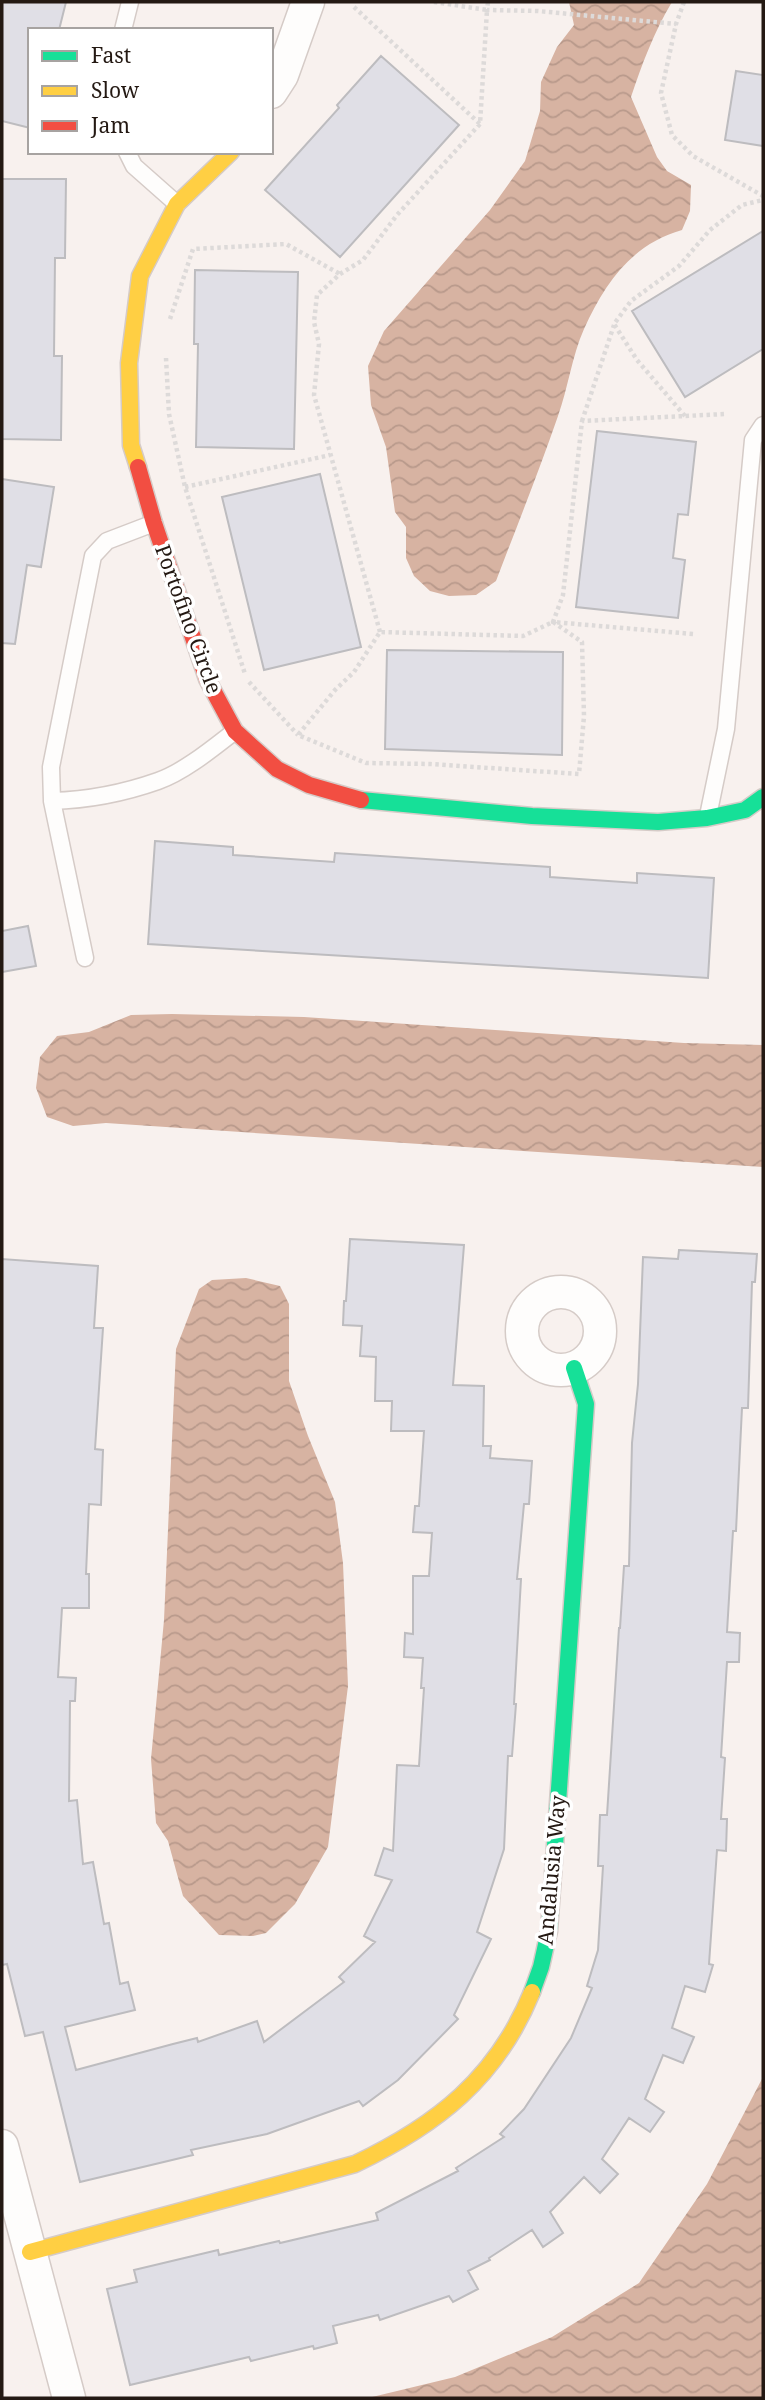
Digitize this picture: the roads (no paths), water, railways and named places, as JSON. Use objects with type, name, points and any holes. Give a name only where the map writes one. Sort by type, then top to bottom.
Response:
[{"type":"street","points":[[273,89],[282,75],[308,2]]},
{"type":"street","name":"Portofino Circle","points":[[229,154],[177,204],[140,276],[129,363],[131,444],[154,523],[207,679],[236,731],[277,769],[309,785],[364,801],[532,816],[658,822],[707,818],[745,810],[763,797]]},
{"type":"street","name":"Andalusia Way","points":[[30,2252],[355,2164],[393,2148],[432,2124],[467,2093],[503,2049],[521,2019],[538,1977],[549,1931],[586,1404],[575,1368]]},
{"type":"street","points":[[2,2146],[69,2398]]},
{"type":"lane","points":[[124,28],[131,2]]},
{"type":"lane","points":[[128,154],[134,166],[177,204]]},
{"type":"lane","points":[[707,818],[726,729],[753,440],[763,425]]},
{"type":"lane","points":[[85,958],[52,801],[51,767],[93,556],[107,541],[154,523]]},
{"type":"lane","points":[[52,801],[84,800],[160,781],[236,731]]},
{"type":"water","points":[[569,2],[672,2],[649,48],[631,97],[657,157],[667,171],[691,185],[690,211],[682,230],[649,245],[622,268],[592,312],[576,350],[551,437],[496,581],[476,595],[449,596],[430,591],[414,576],[406,558],[406,527],[395,512],[386,447],[371,405],[368,366],[384,331],[490,210],[525,161],[540,111],[541,82],[557,47],[574,25]]},
{"type":"water","points":[[131,1015],[304,1017],[684,1043],[763,1045],[763,1167],[106,1123],[73,1126],[47,1117],[36,1088],[40,1057],[57,1036],[89,1032]]},
{"type":"water","points":[[246,1278],[280,1286],[289,1304],[289,1381],[335,1502],[343,1563],[348,1686],[328,1847],[295,1904],[266,1933],[253,1936],[219,1935],[183,1896],[168,1841],[156,1823],[151,1759],[164,1620],[176,1349],[199,1289],[212,1280]]},
{"type":"water","points":[[763,2077],[763,2398],[368,2398],[455,2377],[552,2337],[639,2283],[707,2184]]}]
